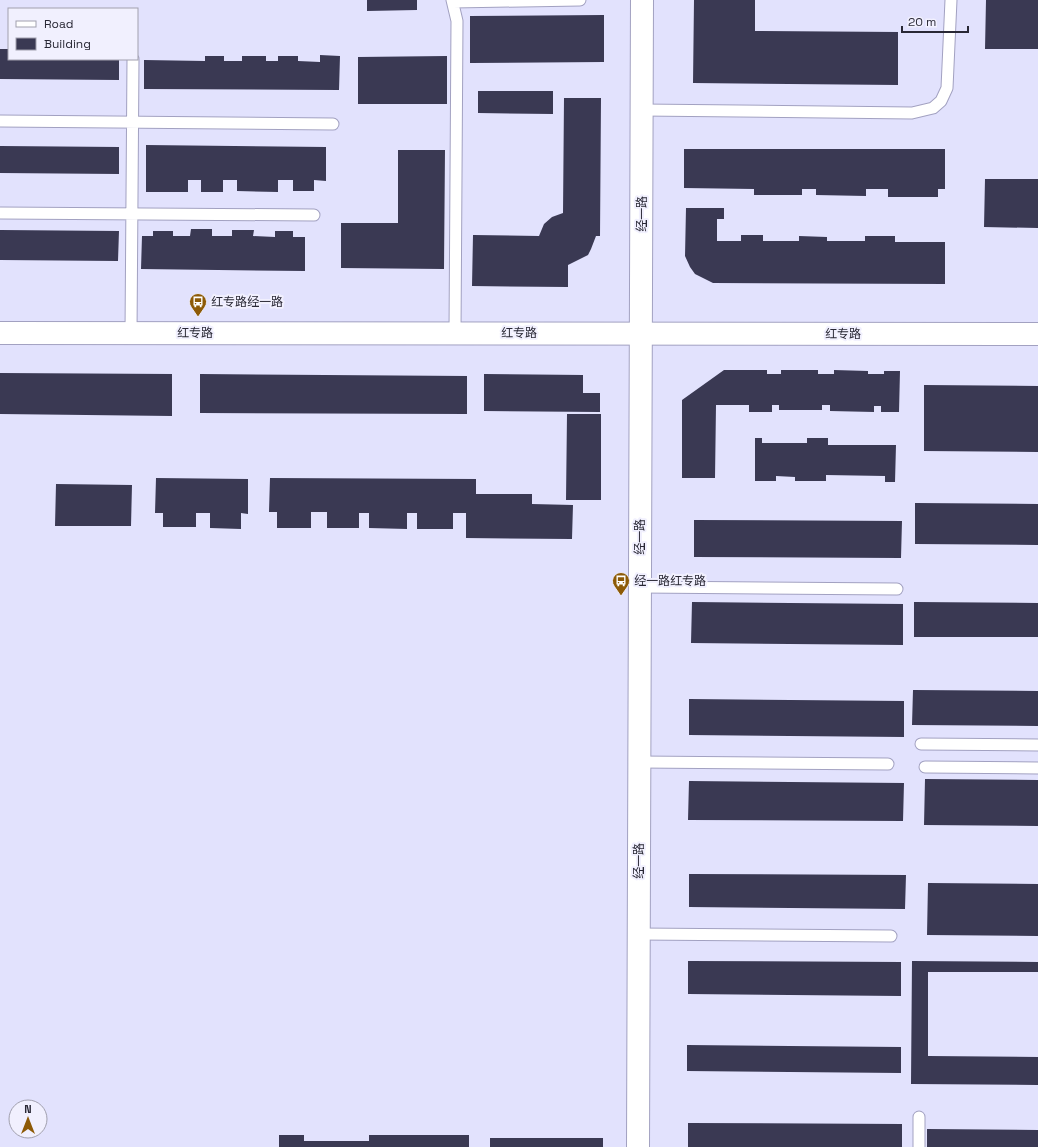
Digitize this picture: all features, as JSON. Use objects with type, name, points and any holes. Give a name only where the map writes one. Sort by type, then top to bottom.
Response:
[{"type":"street","name":"经一路","points":[[638,1147],[642,0]]},
{"type":"street","name":"红专路","points":[[0,333],[1038,334]]},
{"type":"lane","points":[[455,333],[457,21],[453,1],[580,0]]},
{"type":"lane","points":[[642,110],[912,113],[933,108],[941,102],[947,88],[951,0]]},
{"type":"lane","points":[[131,333],[132,60]]},
{"type":"lane","points":[[0,121],[333,124]]},
{"type":"lane","points":[[0,213],[314,215]]},
{"type":"lane","points":[[640,587],[897,589]]},
{"type":"lane","points":[[921,744],[1038,745]]},
{"type":"lane","points":[[639,762],[888,764]]},
{"type":"lane","points":[[925,767],[1038,768]]},
{"type":"lane","points":[[639,934],[891,936]]},
{"type":"lane","points":[[919,1117],[919,1147]]},
{"type":"building","points":[[367,0],[417,0],[417,10],[367,11]]},
{"type":"building","points":[[694,0],[755,0],[755,31],[898,32],[898,85],[693,83]]},
{"type":"building","points":[[986,0],[1038,0],[1038,49],[985,49]]},
{"type":"building","points":[[604,15],[604,62],[470,63],[470,16]]},
{"type":"building","points":[[0,49],[8,49],[8,60],[119,60],[119,80],[0,79]]},
{"type":"building","points":[[320,55],[340,56],[339,90],[144,89],[144,60],[205,61],[205,56],[224,56],[224,61],[242,61],[242,56],[266,56],[266,61],[278,61],[278,56],[298,56],[298,61],[320,62]]},
{"type":"building","points":[[447,56],[447,104],[358,104],[358,57]]},
{"type":"building","points":[[478,91],[553,91],[553,114],[478,113]]},
{"type":"building","points":[[564,98],[601,98],[600,236],[596,236],[588,255],[568,265],[568,287],[472,286],[473,235],[539,236],[544,224],[552,217],[563,213]]},
{"type":"building","points":[[146,145],[326,147],[326,181],[314,180],[314,191],[293,191],[293,180],[278,180],[278,192],[237,191],[237,180],[223,180],[223,192],[201,192],[201,180],[188,180],[188,192],[146,192]]},
{"type":"building","points":[[0,146],[119,147],[119,174],[0,173]]},
{"type":"building","points":[[684,149],[945,149],[945,189],[938,189],[938,197],[888,197],[888,189],[866,189],[866,196],[816,195],[816,189],[802,189],[802,195],[754,195],[754,189],[684,188]]},
{"type":"building","points":[[398,150],[445,150],[444,269],[341,268],[341,223],[398,223]]},
{"type":"building","points":[[985,179],[1038,179],[1038,228],[984,227]]},
{"type":"building","points":[[686,208],[724,208],[724,219],[717,219],[717,241],[741,241],[741,235],[763,235],[763,241],[799,241],[799,236],[827,237],[827,241],[865,241],[865,236],[895,236],[895,242],[945,242],[945,284],[713,283],[695,274],[685,256]]},
{"type":"building","points":[[191,229],[212,229],[212,236],[232,236],[232,230],[254,230],[253,236],[275,237],[275,231],[293,231],[293,237],[305,237],[305,271],[141,269],[142,236],[153,236],[153,231],[173,231],[173,236],[190,236]]},
{"type":"building","points":[[0,230],[119,231],[118,261],[0,260]]},
{"type":"building","points":[[724,370],[767,370],[767,374],[781,374],[781,370],[818,370],[818,374],[834,374],[834,370],[868,371],[868,374],[884,374],[884,371],[900,371],[899,412],[881,412],[881,406],[874,406],[874,412],[830,411],[830,405],[822,405],[822,410],[779,410],[779,405],[772,405],[772,412],[749,412],[749,405],[716,405],[715,478],[682,478],[682,400]]},
{"type":"building","points":[[0,373],[172,374],[172,416],[0,414]]},
{"type":"building","points":[[200,374],[467,376],[467,414],[200,413]]},
{"type":"building","points":[[484,374],[583,375],[583,393],[600,393],[600,412],[484,411]]},
{"type":"building","points":[[924,385],[1038,386],[1038,452],[924,451]]},
{"type":"building","points":[[567,414],[601,414],[601,500],[566,500]]},
{"type":"building","points":[[755,438],[762,438],[762,443],[807,443],[807,438],[828,438],[828,445],[896,445],[895,482],[885,482],[885,476],[826,475],[826,481],[795,481],[795,477],[776,476],[776,481],[755,481]]},
{"type":"building","points":[[156,478],[248,479],[248,514],[241,513],[241,529],[210,528],[210,513],[196,513],[196,527],[163,527],[163,513],[155,513]]},
{"type":"building","points":[[270,478],[476,479],[476,494],[532,494],[532,504],[573,505],[572,539],[466,538],[466,513],[453,513],[453,529],[417,529],[417,513],[407,513],[407,529],[369,528],[369,513],[359,513],[359,528],[327,528],[327,512],[311,512],[311,528],[277,528],[277,512],[269,512]]},
{"type":"building","points":[[56,484],[132,485],[131,526],[55,526]]},
{"type":"building","points":[[915,503],[1038,504],[1038,545],[915,544]]},
{"type":"building","points":[[694,520],[902,521],[901,558],[694,557]]},
{"type":"building","points":[[692,602],[903,604],[903,645],[691,643]]},
{"type":"building","points":[[914,602],[1038,603],[1038,637],[914,637]]},
{"type":"building","points":[[913,690],[1038,691],[1038,726],[912,725]]},
{"type":"building","points":[[689,699],[904,701],[904,737],[689,735]]},
{"type":"building","points":[[925,779],[1038,780],[1038,826],[924,825]]},
{"type":"building","points":[[689,781],[904,783],[903,821],[688,820]]},
{"type":"building","points":[[689,874],[906,875],[905,909],[689,907]]},
{"type":"building","points":[[928,883],[1038,884],[1038,936],[927,935]]},
{"type":"building","points":[[688,961],[901,962],[901,996],[688,994]]},
{"type":"building","points":[[912,961],[1038,962],[1038,972],[928,972],[928,1056],[1038,1057],[1038,1085],[911,1084]]},
{"type":"building","points":[[687,1045],[901,1047],[901,1073],[687,1071]]},
{"type":"building","points":[[688,1123],[902,1124],[902,1147],[688,1147]]},
{"type":"building","points":[[927,1129],[1038,1130],[1038,1147],[927,1147]]},
{"type":"building","points":[[279,1135],[304,1135],[304,1141],[369,1141],[369,1135],[469,1135],[469,1147],[279,1147]]},
{"type":"building","points":[[490,1138],[603,1138],[603,1147],[490,1147]]},
{"type":"place","name":"红专路经一路","points":[[198,317]]},
{"type":"place","name":"经一路红专路","points":[[621,596]]}]
